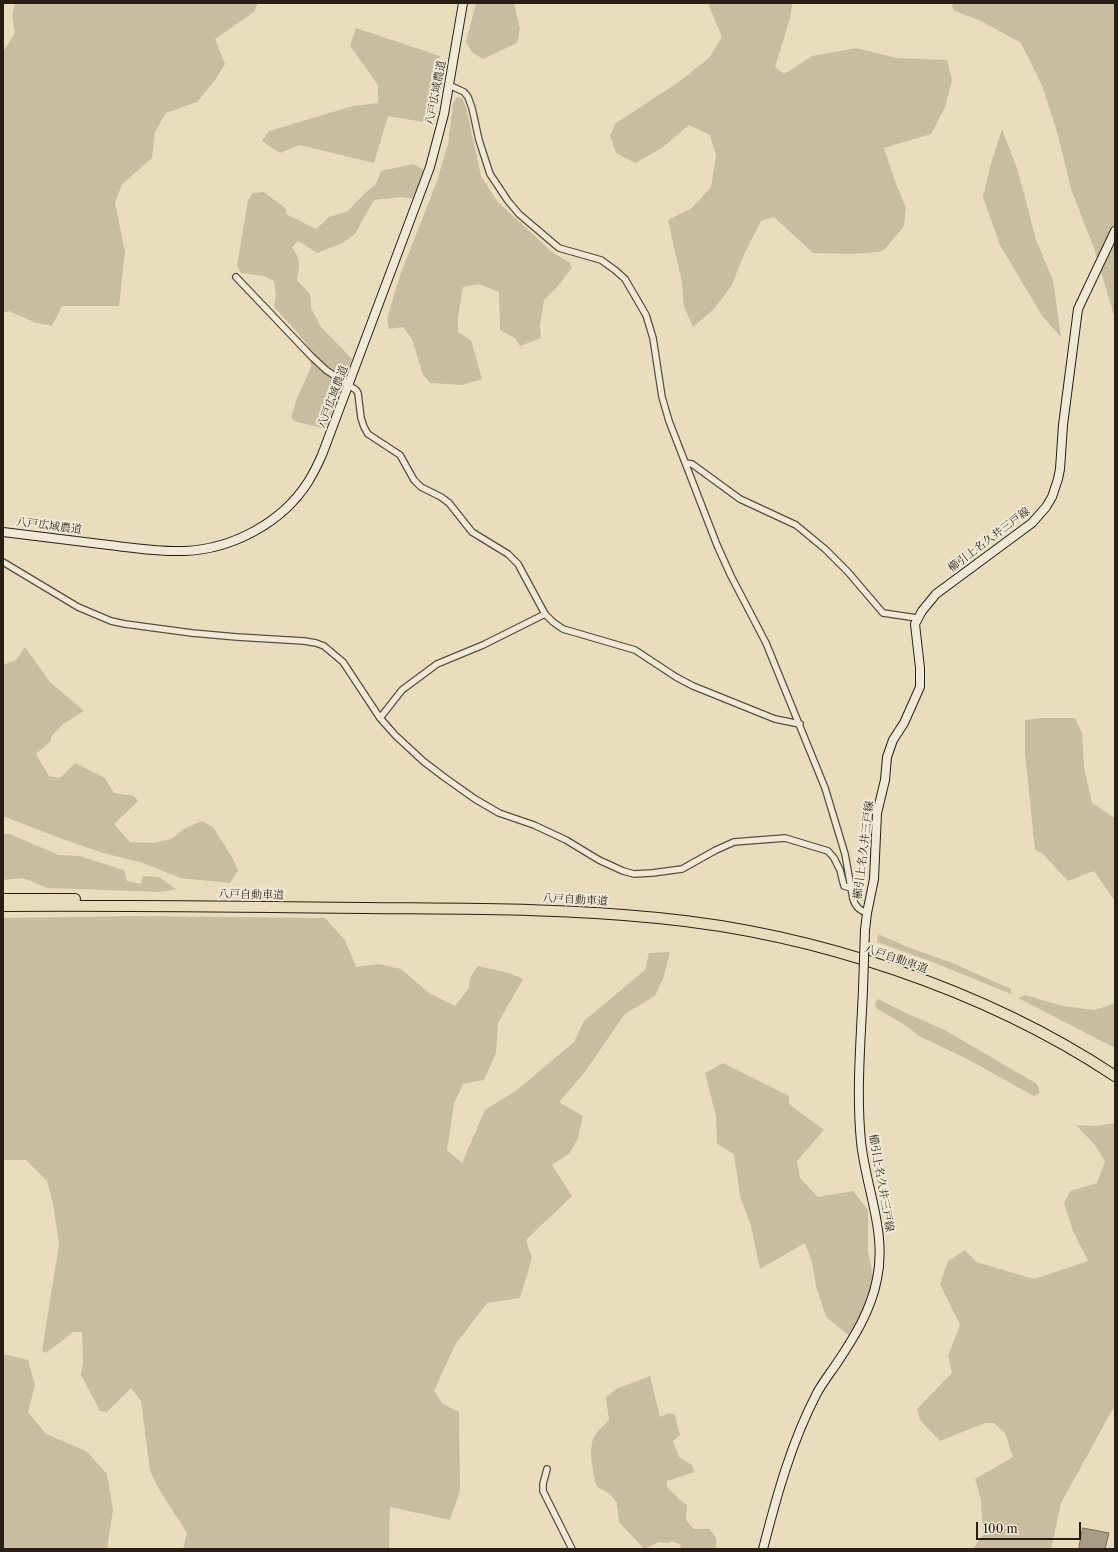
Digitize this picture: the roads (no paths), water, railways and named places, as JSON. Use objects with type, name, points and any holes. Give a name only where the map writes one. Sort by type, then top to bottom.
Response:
[{"type":"highway","name":"八戸自動車道","points":[[3,899],[551,904],[661,912],[716,919],[788,933],[840,946],[938,979],[1009,1010],[1061,1036],[1115,1069]]},
{"type":"highway","name":"八戸自動車道","points":[[3,906],[550,911],[659,918],[712,925],[787,939],[842,953],[936,985],[1006,1015],[1057,1042],[1115,1076]]},
{"type":"main road","name":"八戸広域農道","points":[[3,532],[151,550],[184,551],[213,547],[245,536],[270,521],[288,506],[308,483],[322,455],[430,167],[439,137],[463,3]]},
{"type":"main road","name":"櫛引上名久井三戸線","points":[[763,1549],[782,1478],[805,1419],[818,1391],[858,1330],[866,1315],[877,1279],[881,1250],[880,1235],[863,1158],[859,1099],[865,930],[874,879],[878,813],[885,780],[887,757],[893,740],[904,723],[920,687],[920,668],[915,634],[917,618],[936,594],[1032,523],[1046,507],[1052,496],[1060,469],[1063,425],[1078,309],[1115,231]]},
{"type":"street","points":[[449,85],[464,92],[468,97],[479,140],[490,174],[508,201],[519,214],[559,248],[600,260],[615,270],[625,279],[646,315],[651,327],[664,407],[717,545],[731,576],[766,643],[800,724],[825,788],[836,823],[845,854],[856,906],[860,910],[867,913]]},
{"type":"street","points":[[236,277],[312,357],[326,370],[356,390],[358,393],[361,418],[368,434],[400,455],[414,480],[421,486],[441,497],[449,504],[472,532],[508,554],[518,564],[545,614],[553,622],[563,629],[635,650],[693,686],[775,719],[800,724]]},
{"type":"street","points":[[686,463],[692,464],[740,499],[796,525],[825,549],[848,572],[884,613],[917,618]]},
{"type":"street","points":[[3,562],[78,607],[111,621],[192,633],[316,643],[324,646],[343,662],[380,718],[423,762],[475,799],[499,813],[534,825],[566,840],[598,860],[623,871],[634,874],[682,869],[734,842],[785,838],[828,851],[834,858],[840,870],[844,886],[851,888]]},
{"type":"street","points":[[380,718],[402,690],[438,664],[483,645],[545,614]]},
{"type":"street","points":[[547,1469],[543,1484],[543,1491],[572,1549]]}]
